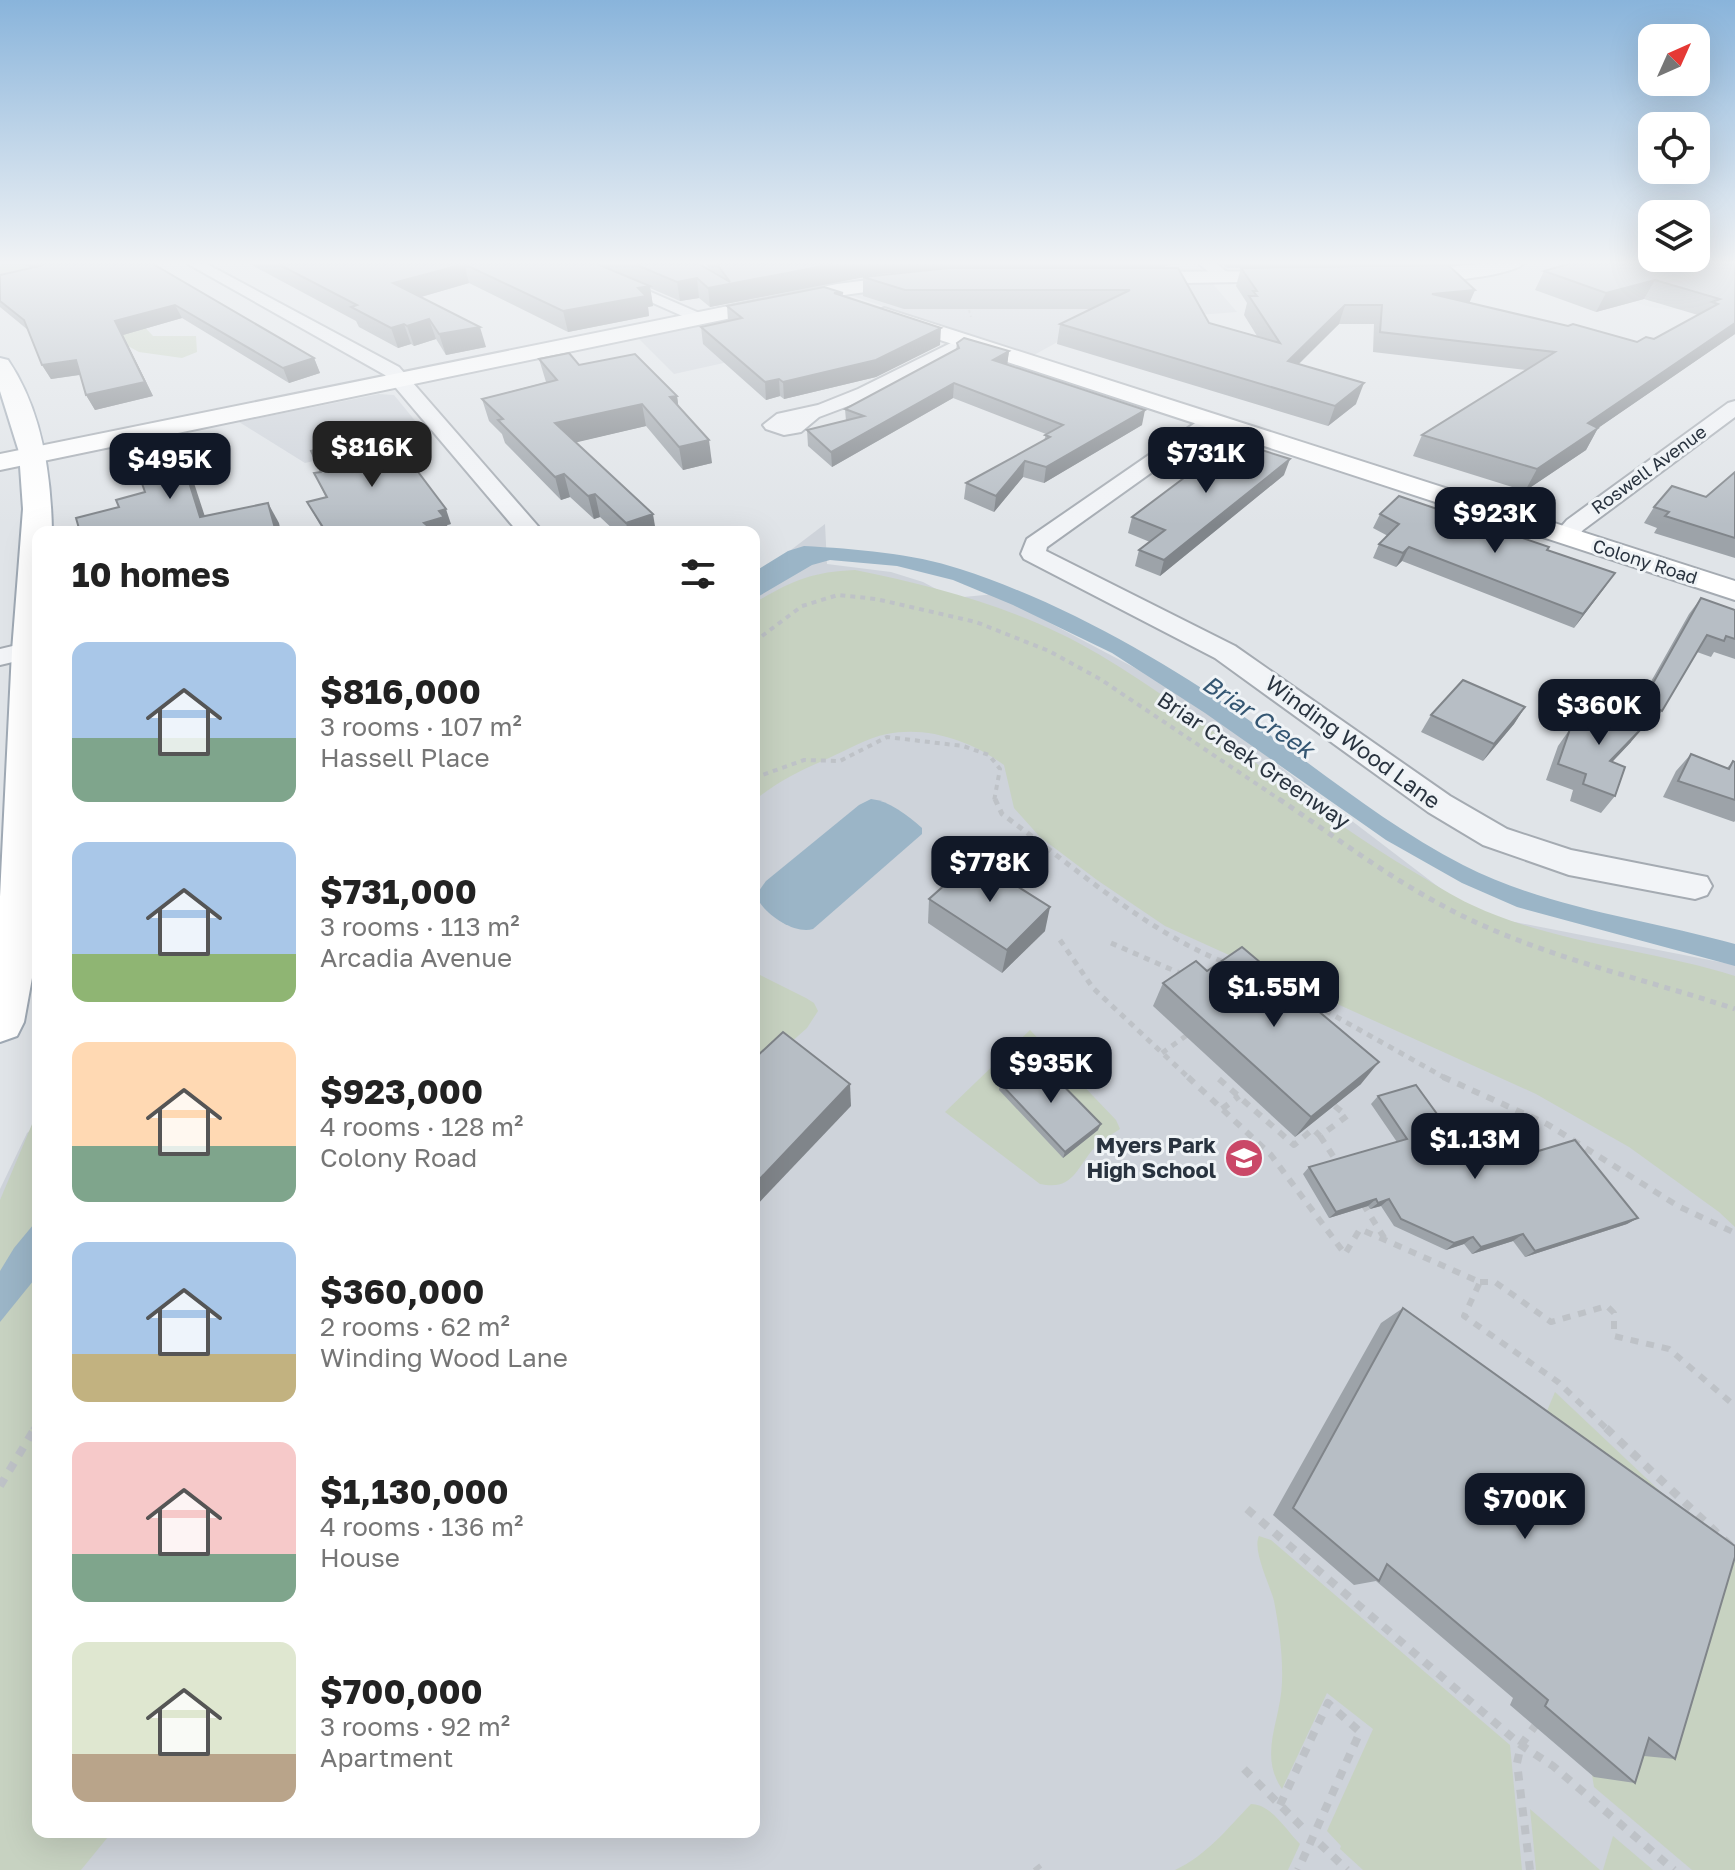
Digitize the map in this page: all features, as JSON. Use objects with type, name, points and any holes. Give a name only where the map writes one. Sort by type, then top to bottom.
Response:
[{"type":"street","points":[[358,351],[384,365],[399,380],[526,526]]},
{"type":"street","points":[[16,458],[539,351]]},
{"type":"street","points":[[810,415],[852,398],[931,351]]},
{"type":"street","name":"Colony Road","points":[[1027,351],[1211,421],[1735,591]]},
{"type":"street","points":[[0,365],[9,380],[16,458],[38,518],[37,526]]},
{"type":"street","name":"Roswell Avenue","points":[[1565,536],[1592,512],[1735,407]]},
{"type":"street","name":"Winding Wood Lane","points":[[1211,421],[1032,548],[1036,557],[1225,652],[1439,804],[1495,837],[1569,862],[1695,886]]},
{"type":"street","points":[[0,1022],[12,970],[22,888],[22,652],[32,568]]},
{"type":"path","name":"Briar Creek Greenway","points":[[760,637],[802,605],[829,596],[868,598],[997,627],[1100,679],[1410,887],[1461,917],[1517,940],[1735,1009]]},
{"type":"path","points":[[760,776],[804,760],[840,761],[887,737],[927,740],[982,752],[995,760],[1000,769],[994,802],[1002,814],[1159,929],[1198,952],[1235,967]]},
{"type":"path","points":[[1060,940],[1093,988],[1271,1155],[1345,1254],[1360,1229],[1480,1282],[1495,1282],[1551,1322],[1607,1306],[1614,1313],[1614,1336],[1669,1349],[1735,1406]]},
{"type":"path","points":[[1111,943],[1167,965],[1191,981]]},
{"type":"path","points":[[1284,988],[1431,1072],[1547,1124],[1678,1206],[1735,1233]]},
{"type":"path","points":[[1162,1053],[1199,1027]]},
{"type":"path","points":[[1219,1079],[1236,1099],[1252,1109],[1265,1099]]},
{"type":"path","points":[[1320,1136],[1347,1116],[1324,1097]]},
{"type":"path","points":[[1222,1109],[1236,1099]]},
{"type":"path","points":[[1255,1107],[1294,1145],[1313,1129],[1347,1178]]},
{"type":"path","points":[[1354,1190],[1386,1240]]},
{"type":"path","points":[[1480,1282],[1464,1316],[1558,1382],[1735,1550]]},
{"type":"path","points":[[0,1486],[32,1432]]},
{"type":"path","points":[[1247,1509],[1521,1745],[1553,1766],[1674,1870]]},
{"type":"path","points":[[1280,1805],[1328,1703],[1360,1732],[1298,1870]]},
{"type":"path","points":[[1530,1870],[1517,1763],[1521,1745],[1535,1726]]},
{"type":"path","points":[[1244,1769],[1303,1828]]},
{"type":"path","points":[[1320,1844],[1347,1870]]},
{"type":"shaded area","points":[[651,351],[769,351],[768,353],[674,374]]},
{"type":"shaded area","points":[[379,394],[394,395],[426,434],[305,463],[239,422]]},
{"type":"shaded area","name":"Myers Park High School","points":[[825,524],[827,564],[891,572],[923,582],[953,598],[995,594],[1188,696],[1474,914],[1735,965],[1735,1870],[0,1870],[0,1189],[27,1133],[32,1129],[32,1838],[760,1838],[760,573]]},
{"type":"green space","points":[[138,351],[197,352],[182,358]]},
{"type":"green space","points":[[855,570],[918,584],[1012,613],[1071,639],[1180,707],[1373,847],[1472,905],[1536,929],[1735,976],[1735,1227],[1629,1147],[1536,1094],[1165,926],[1040,837],[1014,808],[1004,765],[978,749],[933,734],[887,734],[857,744],[790,776],[760,796],[760,600],[802,579]]},
{"type":"green space","points":[[760,975],[814,1003],[818,1011],[807,1028],[760,1070]]},
{"type":"green space","points":[[1030,1030],[1116,1120],[1120,1129],[1097,1145],[1073,1176],[1060,1184],[1040,1184],[945,1112]]},
{"type":"green space","points":[[32,1124],[32,1838],[107,1838],[81,1870],[0,1870],[0,1200]]},
{"type":"green space","points":[[1555,1392],[1735,1562],[1735,1870],[1692,1870],[1594,1787],[1536,1437]]},
{"type":"green space","points":[[1259,1536],[1271,1540],[1510,1745],[1522,1870],[1363,1870],[1340,1849],[1341,1846],[1327,1831],[1373,1729],[1327,1693],[1282,1789],[1275,1776],[1271,1750],[1281,1696],[1281,1651],[1274,1601],[1258,1550]]},
{"type":"green space","points":[[1251,1804],[1272,1813],[1300,1844],[1288,1870],[1175,1870],[1207,1849]]},
{"type":"green space","points":[[1530,1809],[1600,1870],[1536,1870]]},
{"type":"green space","points":[[1613,1836],[1653,1870],[1603,1870]]},
{"type":"water","points":[[804,546],[903,555],[960,569],[1034,597],[1107,632],[1177,673],[1406,832],[1463,865],[1495,880],[1562,902],[1735,944],[1735,966],[1517,907],[1462,883],[1386,840],[1205,713],[1112,653],[953,580],[897,566],[830,560],[812,565],[760,595],[760,568],[788,551]]},
{"type":"water","points":[[871,799],[892,806],[922,828],[922,834],[813,929],[797,929],[780,921],[760,903],[760,889],[766,881],[859,805]]},
{"type":"water","points":[[32,1226],[32,1282],[0,1322],[0,1271]]},
{"type":"building","points":[[37,351],[130,351],[145,382],[86,395],[76,360],[42,365]]},
{"type":"building","points":[[254,351],[302,351],[314,358],[283,368]]},
{"type":"building","points":[[729,351],[894,351],[876,360],[783,382],[779,379],[765,382]]},
{"type":"building","points":[[953,351],[1009,351],[993,360],[1145,410],[1046,467],[1025,461],[996,496],[966,483],[1050,437],[1045,435],[1063,425],[954,383],[831,452],[807,430],[864,416],[845,409]]},
{"type":"building","points":[[1151,351],[1298,351],[1288,361],[1364,383],[1335,406]]},
{"type":"building","points":[[1549,351],[1693,351],[1588,423],[1598,428],[1537,469],[1422,435],[1555,352]]},
{"type":"building","points":[[569,353],[579,365],[635,354],[677,396],[670,397],[709,440],[679,447],[642,404],[555,423],[653,514],[626,523],[595,494],[588,496],[564,474],[555,477],[498,420],[503,419],[482,399],[557,380],[539,359]]},
{"type":"building","points":[[388,432],[446,509],[439,511],[444,517],[424,523],[428,526],[322,526],[307,502],[327,497],[314,473],[321,472],[311,451]]},
{"type":"building","points":[[169,435],[180,464],[183,463],[200,517],[268,503],[274,526],[78,526],[76,518],[119,507],[116,500],[145,492],[128,444]]},
{"type":"building","points":[[1233,441],[1290,459],[1164,560],[1139,550],[1165,530],[1132,517]]},
{"type":"building","points":[[1735,472],[1735,538],[1665,516],[1669,512],[1654,507],[1672,486],[1706,497]]},
{"type":"building","points":[[1399,496],[1615,573],[1583,614],[1409,547],[1403,553],[1379,544],[1399,524],[1380,514]]},
{"type":"building","points":[[1701,598],[1735,610],[1735,639],[1726,636],[1724,641],[1707,635],[1662,711],[1643,701]]},
{"type":"building","points":[[1463,680],[1525,707],[1494,744],[1431,715]]},
{"type":"building","points":[[1597,703],[1645,725],[1610,761],[1625,767],[1615,796],[1583,784],[1586,774],[1558,764],[1570,729]]},
{"type":"building","points":[[1691,754],[1729,769],[1735,762],[1735,800],[1678,781]]},
{"type":"building","points":[[974,859],[1050,907],[1007,950],[929,899]]},
{"type":"building","points":[[1242,947],[1379,1062],[1311,1117],[1163,983],[1196,961],[1207,971]]},
{"type":"building","points":[[783,1032],[850,1084],[760,1179],[760,1053]]},
{"type":"building","points":[[1036,1058],[1101,1124],[1065,1152],[1000,1083]]},
{"type":"building","points":[[1416,1085],[1448,1129],[1481,1119],[1523,1136],[1535,1152],[1575,1140],[1638,1218],[1535,1251],[1523,1234],[1481,1247],[1473,1237],[1454,1243],[1401,1219],[1389,1199],[1378,1203],[1376,1199],[1336,1212],[1309,1167],[1407,1139],[1378,1096]]},
{"type":"building","points":[[1403,1308],[1735,1546],[1735,1557],[1675,1759],[1649,1738],[1635,1783],[1545,1706],[1548,1700],[1387,1564],[1379,1581],[1293,1508]]},
{"type":"place","name":"Myers Park High School","points":[[1244,1158]]},
{"type":"water label","name":"Briar Creek","points":[[1258,717]]}]
